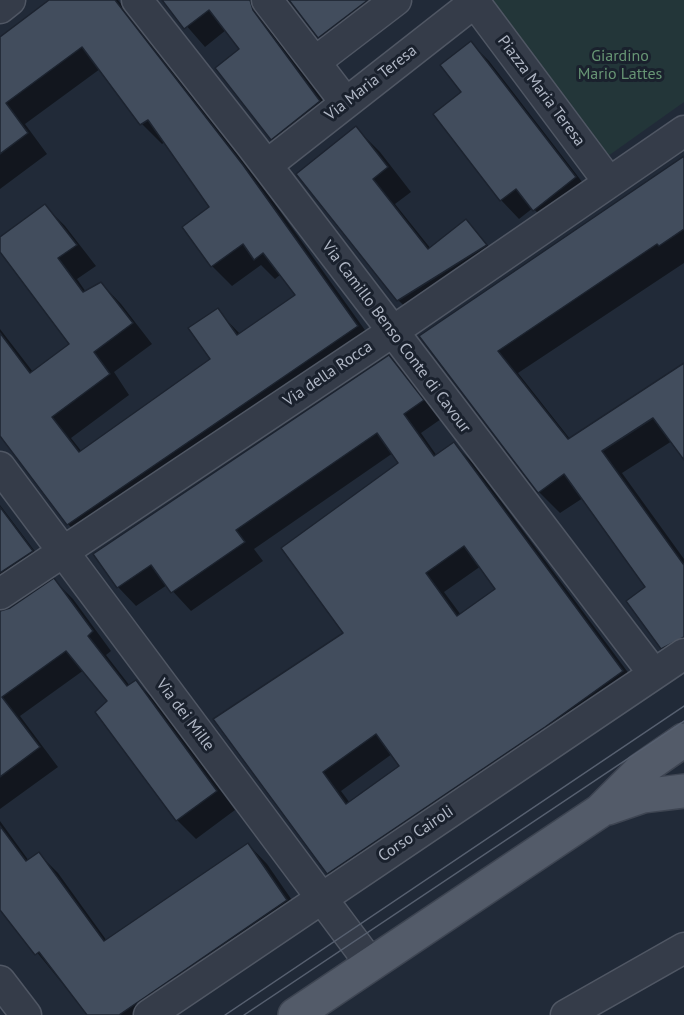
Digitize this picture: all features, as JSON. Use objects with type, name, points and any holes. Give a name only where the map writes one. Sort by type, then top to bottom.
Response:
[{"type":"main road","points":[[295,1015],[600,811],[641,770],[684,740]]},
{"type":"main road","points":[[600,811],[643,796],[684,791]]},
{"type":"street","points":[[0,8],[10,0]]},
{"type":"street","name":"Via Camillo Benso Conte di Cavour","points":[[137,0],[267,165],[654,674]]},
{"type":"street","points":[[267,0],[346,103]]},
{"type":"street","points":[[315,62],[396,0]]},
{"type":"street","name":"Via Maria Teresa","points":[[267,165],[474,1]]},
{"type":"street","name":"Piazza Maria Teresa","points":[[474,1],[608,182]]},
{"type":"street","name":"Via della Rocca","points":[[0,594],[392,332],[684,131]]},
{"type":"street","name":"Via dei Mille","points":[[0,467],[370,963]]},
{"type":"street","name":"Corso Cairoli","points":[[149,1015],[684,654]]},
{"type":"street","points":[[566,1015],[684,948]]},
{"type":"street","points":[[0,981],[26,1015]]},
{"type":"green space","name":"Giardino Mario Lattes","points":[[490,0],[684,0],[684,102],[608,156]]},
{"type":"building","points":[[49,0],[115,0],[243,165],[358,326],[67,525],[0,436],[0,333],[30,373],[69,344],[0,252],[0,237],[45,204],[77,245],[58,258],[83,292],[101,282],[133,323],[94,352],[110,374],[52,417],[79,452],[210,359],[188,328],[218,308],[237,335],[295,295],[263,253],[254,260],[243,244],[211,267],[182,227],[209,207],[148,120],[140,125],[82,47],[6,103],[28,133],[0,154],[0,37]]},
{"type":"building","points":[[162,0],[250,0],[253,10],[320,101],[271,140],[215,68],[239,49],[209,10],[184,29]]},
{"type":"building","points":[[289,0],[368,0],[318,38]]},
{"type":"building","points":[[471,41],[576,177],[533,211],[516,189],[500,201],[433,114],[461,92],[440,65]]},
{"type":"building","points":[[356,126],[388,167],[373,179],[428,249],[466,219],[487,245],[397,301],[296,174]]},
{"type":"building","points":[[684,156],[684,229],[659,246],[657,244],[498,351],[568,439],[684,363],[684,460],[653,418],[602,451],[684,565],[684,637],[661,649],[626,601],[645,587],[564,474],[538,493],[419,336]]},
{"type":"building","points":[[389,355],[424,400],[404,414],[434,456],[454,442],[623,671],[545,727],[327,874],[213,719],[343,633],[281,548],[398,463],[377,433],[236,530],[245,542],[171,593],[151,565],[117,588],[93,554]],"holes":[[[464,546],[495,589],[457,616],[426,573]],[[376,734],[399,766],[346,804],[323,772]]]},
{"type":"building","points":[[0,507],[33,551],[0,573]]},
{"type":"building","points":[[54,578],[93,631],[88,636],[127,686],[136,680],[217,791],[176,821],[95,712],[107,701],[66,651],[2,697],[40,747],[0,777],[0,611],[10,608]]},
{"type":"building","points":[[0,826],[26,861],[39,852],[104,941],[248,843],[287,900],[119,1015],[87,1015],[39,952],[35,955],[0,910]]},
{"type":"tram line","points":[[225,1015],[684,706]]},
{"type":"tram line","points":[[244,1015],[684,721]]}]
